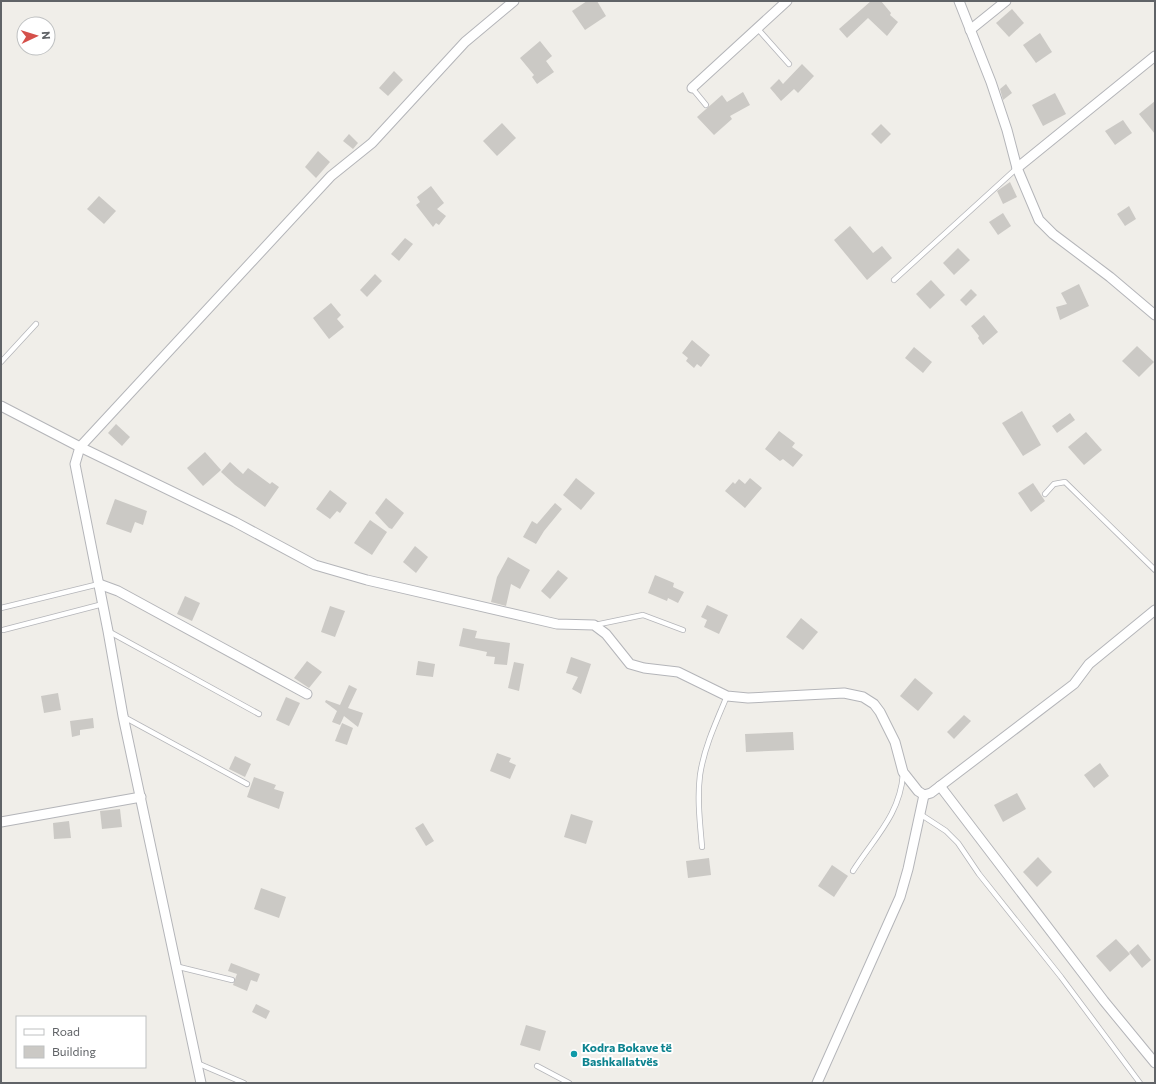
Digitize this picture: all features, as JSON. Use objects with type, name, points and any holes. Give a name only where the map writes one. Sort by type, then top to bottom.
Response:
[{"type":"street","points":[[201,1083],[123,716],[103,604],[75,464],[80,447],[331,176],[372,143],[465,42],[514,1]]},
{"type":"street","points":[[692,88],[787,1]]},
{"type":"street","points":[[959,1],[991,82],[1007,130],[1017,168],[1039,220],[1053,234],[1110,277],[1155,315]]},
{"type":"street","points":[[970,30],[1006,1]]},
{"type":"street","points":[[1017,168],[1155,56]]},
{"type":"street","points":[[1,406],[80,447],[235,522],[315,565],[367,580],[557,624],[594,625],[606,634],[630,664],[644,668],[678,672],[727,696],[748,698],[844,693],[863,697],[874,704],[889,727],[898,750],[899,764],[903,772],[918,792],[924,795],[931,793],[1074,684],[1089,664],[1155,610]]},
{"type":"street","points":[[99,584],[124,594],[307,694]]},
{"type":"street","points":[[940,786],[1104,1001],[1155,1063]]},
{"type":"street","points":[[817,1083],[900,897],[908,869],[924,795]]},
{"type":"street","points":[[1,822],[141,797]]},
{"type":"lane","points":[[757,28],[789,64]]},
{"type":"lane","points":[[692,88],[706,105]]},
{"type":"lane","points":[[894,280],[1017,168]]},
{"type":"lane","points":[[1,362],[36,324]]},
{"type":"lane","points":[[1045,494],[1054,484],[1065,482],[1155,570]]},
{"type":"lane","points":[[1,608],[99,584]]},
{"type":"lane","points":[[3,630],[103,604]]},
{"type":"lane","points":[[594,625],[643,615],[683,630]]},
{"type":"lane","points":[[108,631],[258,714]]},
{"type":"lane","points":[[702,847],[698,805],[700,776],[706,747],[727,696]]},
{"type":"lane","points":[[123,716],[247,784]]},
{"type":"lane","points":[[853,871],[887,824],[896,808],[902,792],[903,772]]},
{"type":"lane","points":[[920,814],[946,831],[958,843],[979,874],[1061,977],[1140,1083]]},
{"type":"lane","points":[[175,966],[232,980]]},
{"type":"lane","points":[[197,1063],[244,1083]]},
{"type":"lane","points":[[537,1066],[569,1083]]},
{"type":"building","points":[[587,1],[597,1],[606,16],[585,30],[572,11]]},
{"type":"building","points":[[871,1],[881,1],[891,13],[890,15],[898,22],[887,36],[868,18],[847,38],[839,29]]},
{"type":"building","points":[[1012,9],[1024,23],[1009,37],[996,23]]},
{"type":"building","points":[[1040,33],[1052,52],[1036,63],[1023,45]]},
{"type":"building","points":[[540,41],[552,56],[546,61],[554,72],[537,84],[532,77],[534,75],[520,58]]},
{"type":"building","points":[[802,64],[814,76],[798,93],[794,89],[781,101],[770,88],[779,79],[783,84]]},
{"type":"building","points":[[394,71],[403,80],[388,96],[379,88]]},
{"type":"building","points":[[1006,84],[1012,93],[1003,100],[1000,89]]},
{"type":"building","points":[[743,92],[750,105],[730,116],[732,119],[714,135],[697,117],[722,95],[727,102]]},
{"type":"building","points":[[1055,93],[1066,114],[1043,126],[1032,105]]},
{"type":"building","points":[[1155,101],[1155,134],[1139,114]]},
{"type":"building","points":[[1123,120],[1132,133],[1115,145],[1105,131]]},
{"type":"building","points":[[502,123],[516,138],[497,156],[483,141]]},
{"type":"building","points":[[881,124],[891,134],[881,144],[871,134]]},
{"type":"building","points":[[349,134],[358,143],[353,149],[343,141]]},
{"type":"building","points":[[318,151],[330,162],[316,178],[305,167]]},
{"type":"building","points":[[1010,182],[1017,197],[1003,204],[997,191]]},
{"type":"building","points":[[431,186],[444,203],[437,209],[446,216],[439,225],[436,223],[433,227],[416,205],[420,202],[417,197]]},
{"type":"building","points":[[99,196],[116,211],[104,224],[87,209]]},
{"type":"building","points":[[1129,206],[1136,219],[1125,226],[1117,214]]},
{"type":"building","points":[[1003,213],[1011,226],[998,235],[989,222]]},
{"type":"building","points":[[850,226],[873,253],[882,246],[892,258],[867,280],[834,240]]},
{"type":"building","points":[[405,238],[413,244],[399,261],[391,254]]},
{"type":"building","points":[[958,248],[970,260],[954,275],[943,263]]},
{"type":"building","points":[[375,274],[382,281],[367,297],[360,290]]},
{"type":"building","points":[[931,280],[945,295],[930,309],[916,294]]},
{"type":"building","points":[[1079,284],[1089,306],[1060,320],[1056,307],[1067,304],[1061,293]]},
{"type":"building","points":[[971,289],[977,295],[966,306],[960,300]]},
{"type":"building","points":[[331,303],[341,315],[337,319],[344,327],[329,339],[313,318]]},
{"type":"building","points":[[984,315],[998,332],[983,345],[978,338],[979,336],[971,326]]},
{"type":"building","points":[[692,340],[710,355],[701,367],[697,364],[694,368],[686,361],[688,358],[682,353]]},
{"type":"building","points":[[1137,346],[1154,362],[1139,377],[1122,361]]},
{"type":"building","points":[[914,347],[932,362],[923,373],[905,358]]},
{"type":"building","points":[[1022,411],[1041,445],[1023,456],[1002,423]]},
{"type":"building","points":[[1070,413],[1075,420],[1057,433],[1052,426]]},
{"type":"building","points":[[116,424],[130,437],[122,446],[108,433]]},
{"type":"building","points":[[779,431],[795,443],[792,447],[803,455],[793,467],[783,459],[780,461],[765,449]]},
{"type":"building","points":[[1086,432],[1102,450],[1084,465],[1068,447]]},
{"type":"building","points":[[205,452],[221,470],[203,486],[187,468]]},
{"type":"building","points":[[230,462],[243,474],[248,468],[270,484],[272,482],[279,487],[265,507],[235,485],[221,472]]},
{"type":"building","points":[[576,478],[595,493],[581,510],[563,495]]},
{"type":"building","points":[[750,478],[762,488],[745,508],[725,491],[733,482],[735,484],[739,479],[745,484]]},
{"type":"building","points":[[1033,483],[1045,501],[1031,512],[1018,493]]},
{"type":"building","points":[[330,490],[347,503],[340,513],[337,511],[330,519],[316,509]]},
{"type":"building","points":[[386,498],[404,513],[392,529],[389,528],[375,513]]},
{"type":"building","points":[[115,499],[147,511],[143,525],[135,522],[131,533],[106,524]]},
{"type":"building","points":[[555,503],[562,509],[544,531],[536,544],[523,537],[532,521],[537,524]]},
{"type":"building","points":[[370,520],[387,532],[372,555],[354,543]]},
{"type":"building","points":[[415,546],[428,557],[416,573],[403,562]]},
{"type":"building","points":[[508,557],[530,570],[520,589],[511,584],[506,606],[491,602],[497,577]]},
{"type":"building","points":[[558,570],[568,578],[550,599],[541,591]]},
{"type":"building","points":[[655,575],[674,583],[673,587],[684,592],[678,603],[668,598],[667,601],[648,593]]},
{"type":"building","points":[[185,596],[200,603],[192,621],[177,614]]},
{"type":"building","points":[[707,605],[728,615],[719,634],[704,627],[707,620],[701,617]]},
{"type":"building","points":[[330,606],[345,611],[335,637],[321,632]]},
{"type":"building","points":[[801,618],[818,632],[803,650],[786,637]]},
{"type":"building","points":[[463,628],[477,631],[475,638],[510,643],[507,665],[494,664],[495,657],[486,656],[487,652],[459,646]]},
{"type":"building","points":[[571,657],[591,664],[581,694],[572,689],[578,677],[566,673]]},
{"type":"building","points":[[307,661],[322,672],[309,688],[294,678]]},
{"type":"building","points":[[418,661],[435,664],[433,677],[416,675]]},
{"type":"building","points":[[514,662],[524,664],[519,691],[508,688]]},
{"type":"building","points":[[915,678],[933,693],[918,711],[900,696]]},
{"type":"building","points":[[349,685],[357,689],[348,708],[363,713],[358,727],[344,716],[340,725],[332,722],[337,711],[325,702],[326,700],[340,705]]},
{"type":"building","points":[[58,693],[61,710],[44,713],[41,696]]},
{"type":"building","points":[[286,697],[300,703],[289,726],[276,720]]},
{"type":"building","points":[[964,715],[971,721],[954,739],[947,732]]},
{"type":"building","points":[[93,718],[94,728],[80,730],[80,735],[72,737],[70,721]]},
{"type":"building","points":[[342,723],[353,728],[347,745],[335,741]]},
{"type":"building","points":[[793,732],[794,750],[746,752],[745,734]]},
{"type":"building","points":[[497,753],[511,758],[509,762],[516,765],[510,779],[490,771]]},
{"type":"building","points":[[235,756],[251,764],[245,777],[229,769]]},
{"type":"building","points":[[1100,763],[1109,776],[1094,788],[1084,775]]},
{"type":"building","points":[[254,777],[276,785],[274,789],[284,792],[279,809],[247,797]]},
{"type":"building","points":[[1017,793],[1026,809],[1003,822],[994,805]]},
{"type":"building","points":[[120,809],[122,827],[102,829],[100,811]]},
{"type":"building","points":[[571,814],[593,821],[586,844],[564,837]]},
{"type":"building","points":[[69,821],[71,838],[54,839],[53,823]]},
{"type":"building","points":[[423,823],[434,841],[426,846],[415,828]]},
{"type":"building","points":[[1038,857],[1052,872],[1037,887],[1023,872]]},
{"type":"building","points":[[709,858],[711,875],[688,878],[686,861]]},
{"type":"building","points":[[832,865],[848,876],[834,897],[818,886]]},
{"type":"building","points":[[261,888],[286,897],[279,918],[254,909]]},
{"type":"building","points":[[1116,939],[1130,954],[1110,972],[1096,956]]},
{"type":"building","points":[[1138,944],[1151,960],[1142,968],[1129,952]]},
{"type":"building","points":[[231,963],[260,974],[257,982],[251,980],[247,991],[233,985],[237,974],[228,971]]},
{"type":"building","points":[[256,1004],[270,1011],[266,1019],[252,1012]]},
{"type":"building","points":[[526,1025],[546,1031],[540,1051],[520,1045]]},
{"type":"place","name":"Kodra Bokave të Bashkallatvës","points":[[574,1054]]}]
